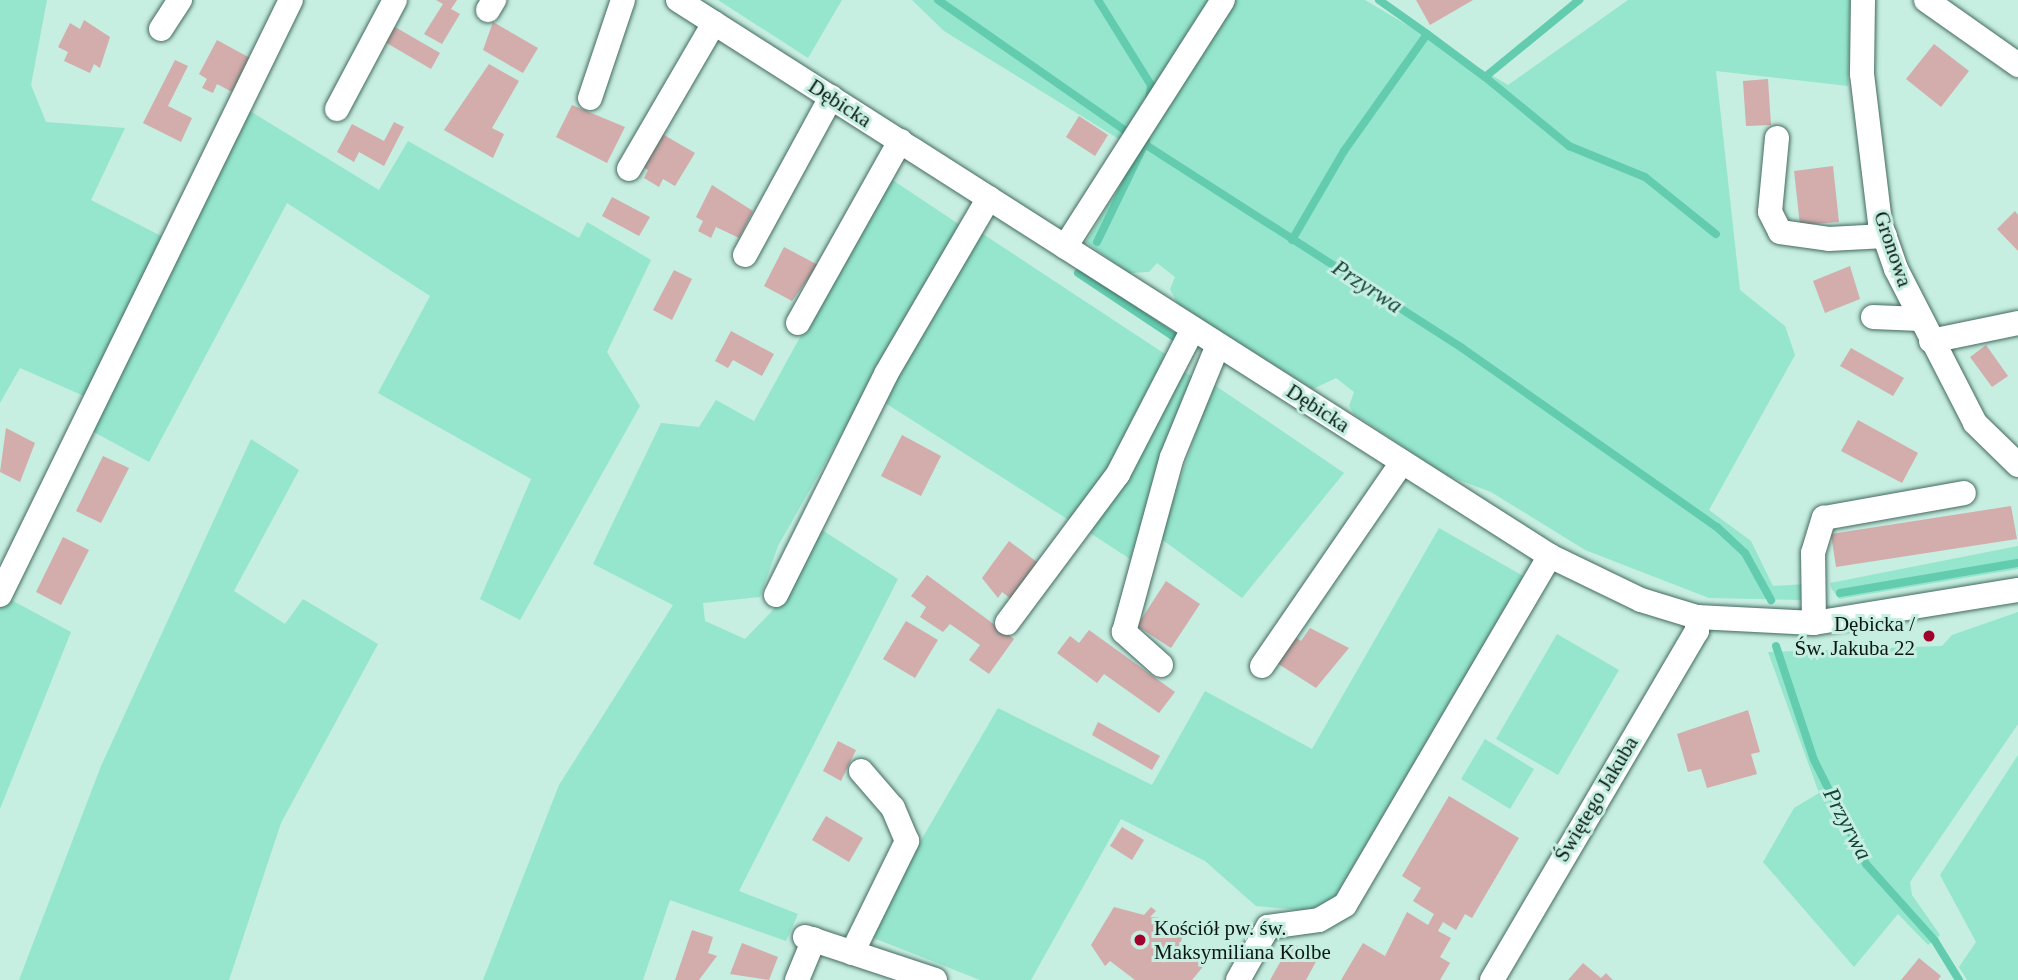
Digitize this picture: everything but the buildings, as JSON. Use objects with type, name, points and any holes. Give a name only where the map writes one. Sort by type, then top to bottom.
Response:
[{"type":"street","points":[[161,29],[180,0]]},
{"type":"street","points":[[0,595],[291,0]]},
{"type":"street","points":[[337,109],[395,0]]},
{"type":"street","points":[[590,98],[623,0]]},
{"type":"street","name":"Dębicka","points":[[678,0],[1550,556],[1641,600],[1697,617],[1814,623],[2018,590]]},
{"type":"street","points":[[1065,247],[1223,0]]},
{"type":"street","name":"Gronowa","points":[[1863,0],[1862,74],[1885,236],[1925,330],[1975,423],[2018,465]]},
{"type":"street","points":[[1926,0],[2018,65]]},
{"type":"street","points":[[629,169],[714,23]]},
{"type":"street","points":[[745,255],[831,97]]},
{"type":"street","points":[[1777,138],[1770,212],[1780,232],[1829,239],[1885,236]]},
{"type":"street","points":[[798,323],[900,141]]},
{"type":"street","points":[[776,595],[886,374],[989,198]]},
{"type":"street","points":[[1873,317],[1925,330],[2018,323]]},
{"type":"street","points":[[1007,623],[1118,474],[1193,329]]},
{"type":"street","points":[[1161,665],[1124,632],[1172,457],[1218,345]]},
{"type":"street","points":[[1262,666],[1402,462]]},
{"type":"street","points":[[1814,623],[1813,553],[1824,518],[1964,494]]},
{"type":"street","points":[[1238,980],[1268,927],[1319,920],[1345,905],[1550,556]]},
{"type":"street","name":"Świętego Jakuba","points":[[1492,980],[1697,631],[1697,617]]},
{"type":"street","points":[[852,953],[907,841],[893,808],[861,771]]},
{"type":"street","points":[[797,980],[810,938],[934,980]]},
{"type":"green space","points":[[0,0],[47,0],[31,85],[46,122],[125,128],[91,200],[165,238],[84,396],[20,368],[0,403]]},
{"type":"green space","points":[[718,0],[842,0],[808,58]]},
{"type":"green space","points":[[912,0],[1210,0],[1122,141],[944,31]]},
{"type":"green space","points":[[1232,0],[1365,0],[1508,85],[1628,0],[1850,0],[1848,86],[1716,71],[1740,290],[1785,326],[1795,355],[1709,510],[1751,541],[1773,586],[1808,584],[1804,600],[1709,598],[1585,550],[1491,492],[1448,476],[1354,414],[1349,406],[1354,392],[1336,378],[1313,389],[1178,305],[1170,289],[1175,277],[1157,263],[1149,272],[1129,273],[1086,242]]},
{"type":"green space","points":[[250,111],[379,190],[408,141],[579,238],[587,222],[651,260],[607,352],[640,406],[520,620],[480,599],[531,479],[378,393],[430,296],[287,203],[149,462],[92,431]]},
{"type":"green space","points":[[888,177],[960,225],[778,546],[760,597],[703,603],[705,621],[745,639],[773,610],[819,528],[898,579],[739,891],[798,914],[786,941],[670,900],[643,980],[483,980],[559,785],[673,605],[593,564],[661,423],[699,427],[716,400],[754,421]]},
{"type":"green space","points":[[977,230],[1168,356],[1118,454],[1072,522],[882,401]]},
{"type":"green space","points":[[1180,370],[1195,378],[1130,559],[1090,533]]},
{"type":"green space","points":[[1213,384],[1344,473],[1242,598],[1160,538]]},
{"type":"green space","points":[[251,439],[299,470],[234,591],[285,624],[303,599],[378,644],[281,823],[229,980],[19,980],[101,766]]},
{"type":"green space","points":[[1439,528],[1525,577],[1337,895],[1314,911],[1256,906],[1205,861],[1121,819],[1031,980],[980,980],[866,935],[998,708],[1152,785],[1205,691],[1312,749]]},
{"type":"green space","points":[[2018,546],[2018,569],[1839,599],[1831,588],[1830,583]]},
{"type":"green space","points":[[0,594],[71,632],[0,809]]},
{"type":"green space","points":[[2018,612],[2018,724],[1910,882],[1912,895],[1940,935],[1928,945],[1898,914],[1854,967],[1763,862],[1794,808],[1819,793],[1768,652],[1942,646],[1952,635]]},
{"type":"green space","points":[[1557,634],[1619,670],[1558,775],[1496,739]]},
{"type":"green space","points":[[1485,739],[1534,769],[1510,809],[1461,779]]},
{"type":"green space","points":[[2018,755],[2018,980],[1967,980],[1959,967],[1976,942],[1940,875]]},
{"type":"waterway","name":"Przyrwa","points":[[938,0],[1146,145],[1462,348],[1717,527],[1745,553],[1771,600]]},
{"type":"waterway","points":[[1098,0],[1151,85],[1149,101]]},
{"type":"waterway","points":[[1379,0],[1427,34]]},
{"type":"waterway","points":[[1292,240],[1344,151],[1427,34],[1485,77],[1579,0]]},
{"type":"waterway","points":[[1485,77],[1569,146],[1645,177],[1716,234]]},
{"type":"waterway","points":[[1097,242],[1146,141]]},
{"type":"waterway","points":[[1078,273],[1173,336]]},
{"type":"waterway","points":[[1840,593],[2018,563]]},
{"type":"waterway","name":"Przyrwa","points":[[1776,646],[1814,760],[1866,864],[1935,941],[1959,980]]},
{"type":"place","name":"Dębicka / Św. Jakuba 22","points":[[1929,636]]},
{"type":"place","name":"Kościół pw. św. Maksymiliana Kolbe","points":[[1140,940]]}]
